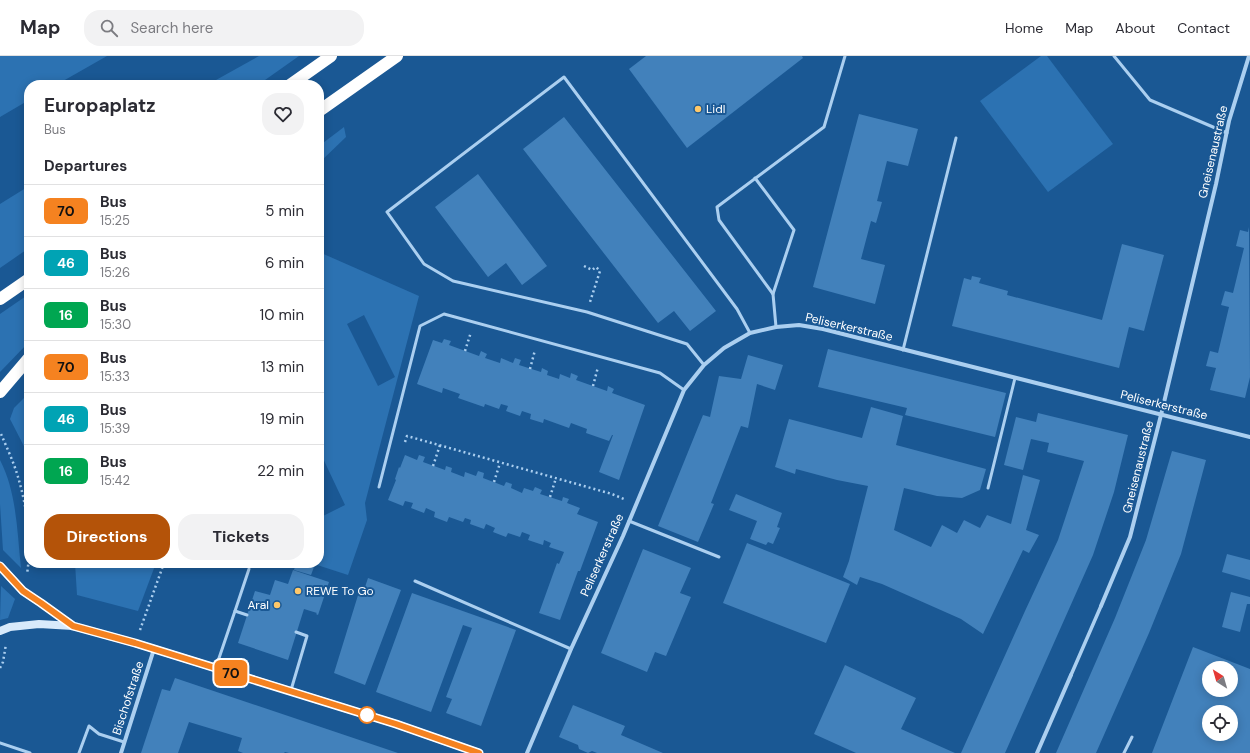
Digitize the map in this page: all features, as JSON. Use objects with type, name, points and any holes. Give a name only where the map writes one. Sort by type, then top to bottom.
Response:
[{"type":"highway","points":[[297,80],[331,56]]},
{"type":"highway","points":[[324,107],[397,56]]},
{"type":"highway","points":[[0,299],[24,282]]},
{"type":"highway","points":[[0,392],[24,364]]},
{"type":"main road","points":[[0,566],[23,591],[73,626]]},
{"type":"main road","points":[[0,631],[10,627],[39,624],[73,626],[135,643],[396,724],[479,753]]},
{"type":"street","name":"Gneisenaustraße","points":[[1037,753],[1130,537],[1161,415],[1227,133],[1249,56]]},
{"type":"street","name":"Peliserkerstraße","points":[[527,753],[571,649],[636,505],[684,390],[704,365],[724,348],[750,333],[776,327],[799,325],[823,329],[1250,437]]},
{"type":"street","name":"Bischofstraße","points":[[121,753],[154,649]]},
{"type":"lane","points":[[773,294],[719,220],[717,207],[824,127],[845,56]]},
{"type":"lane","points":[[1114,56],[1150,100],[1227,133]]},
{"type":"lane","points":[[704,365],[687,344],[587,312],[453,281],[424,264],[388,212],[564,77],[737,309],[750,333]]},
{"type":"lane","points":[[903,350],[956,138]]},
{"type":"lane","points":[[755,178],[794,230],[773,294],[776,327]]},
{"type":"lane","points":[[379,487],[420,326],[444,314],[660,373],[684,390]]},
{"type":"lane","points":[[988,488],[1015,378]]},
{"type":"lane","points":[[629,521],[718,557]]},
{"type":"lane","points":[[216,668],[249,569]]},
{"type":"lane","points":[[415,581],[571,649]]},
{"type":"lane","points":[[235,611],[247,616]]},
{"type":"lane","points":[[291,692],[307,636],[296,632]]},
{"type":"lane","points":[[79,753],[89,726],[99,734],[124,742]]},
{"type":"lane","points":[[1124,753],[1132,737]]},
{"type":"lane","points":[[0,743],[30,753]]},
{"type":"path","points":[[584,266],[592,270],[596,267],[600,271],[595,289]]},
{"type":"path","points":[[465,351],[474,322]]},
{"type":"path","points":[[530,368],[538,340]]},
{"type":"path","points":[[593,386],[600,357]]},
{"type":"path","points":[[1,434],[18,476],[24,500]]},
{"type":"path","points":[[407,436],[612,494],[636,505]]},
{"type":"path","points":[[433,466],[440,445]]},
{"type":"path","points":[[494,482],[500,462]]},
{"type":"path","points":[[550,497],[556,478]]},
{"type":"path","points":[[23,591],[27,568]]},
{"type":"path","points":[[135,643],[162,568]]},
{"type":"path","points":[[0,668],[3,662],[6,637],[10,627]]},
{"type":"shaded area","points":[[0,56],[107,56],[65,80],[24,80],[24,103],[0,117]]},
{"type":"shaded area","points":[[259,56],[299,56],[265,80],[216,80]]},
{"type":"shaded area","points":[[1041,56],[1047,56],[1113,144],[1048,192],[980,101]]},
{"type":"shaded area","points":[[344,127],[346,137],[324,158],[324,142]]},
{"type":"shaded area","points":[[24,189],[24,251],[0,268],[0,204]]},
{"type":"shaded area","points":[[324,254],[419,296],[365,503],[367,520],[348,575],[324,567],[324,516],[345,505],[324,461]],"holes":[[[364,315],[395,377],[378,386],[347,324]]]},
{"type":"shaded area","points":[[24,297],[24,347],[0,372],[0,314]]},
{"type":"shaded area","points":[[24,398],[24,446],[10,419],[14,408]]},
{"type":"shaded area","points":[[0,460],[6,473],[13,499],[21,568],[3,550],[0,504]]},
{"type":"shaded area","points":[[75,568],[154,568],[138,611],[77,595]]},
{"type":"shaded area","points":[[1,586],[15,599],[8,618],[0,620]]},
{"type":"building","name":"Lidl","points":[[646,56],[802,56],[803,58],[687,148],[629,69]]},
{"type":"building","points":[[859,114],[918,129],[908,166],[887,161],[877,201],[882,202],[876,223],[871,221],[861,259],[885,265],[875,304],[813,287]]},
{"type":"building","points":[[564,117],[716,311],[690,331],[674,311],[658,323],[523,149]]},
{"type":"building","points":[[478,174],[547,266],[522,285],[506,263],[488,277],[435,207]]},
{"type":"building","points":[[1249,227],[1250,377],[1245,398],[1210,390],[1216,368],[1206,366],[1210,351],[1218,353],[1229,307],[1221,305],[1225,291],[1233,293],[1244,248],[1236,246],[1240,230],[1248,232]]},
{"type":"building","points":[[1122,244],[1164,255],[1144,331],[1129,327],[1119,368],[952,326],[964,278],[971,280],[972,276],[981,278],[979,283],[1008,291],[1007,295],[1102,320]]},
{"type":"building","points":[[444,339],[451,341],[449,345],[479,356],[481,351],[487,354],[485,358],[500,363],[501,358],[513,363],[515,358],[521,360],[519,365],[541,372],[542,368],[548,371],[547,375],[559,379],[560,374],[570,378],[571,373],[578,376],[576,380],[607,391],[608,386],[614,389],[612,393],[645,405],[619,480],[599,472],[613,435],[609,441],[586,433],[587,429],[571,423],[569,428],[544,419],[543,423],[530,419],[531,414],[522,411],[520,416],[506,411],[508,406],[501,404],[499,409],[485,404],[484,407],[458,398],[460,394],[443,388],[442,393],[417,384],[433,340],[442,343]]},
{"type":"building","points":[[828,349],[1006,393],[995,437],[905,415],[907,408],[818,387]]},
{"type":"building","points":[[748,355],[783,365],[775,390],[757,384],[748,428],[741,426],[711,503],[714,504],[698,542],[658,526],[703,415],[710,417],[719,376],[741,379]]},
{"type":"building","points":[[871,407],[903,416],[896,445],[986,469],[980,490],[962,498],[937,496],[904,488],[894,530],[931,547],[942,525],[957,533],[964,520],[980,528],[987,515],[1011,524],[1023,475],[1040,480],[1026,530],[1039,535],[1029,553],[1023,550],[983,634],[961,619],[882,584],[860,577],[857,585],[843,577],[849,561],[868,486],[837,480],[796,469],[795,474],[775,467],[789,419],[862,438]]},
{"type":"building","points":[[1038,413],[1128,435],[1114,492],[1093,555],[1005,753],[961,753],[1058,540],[1084,461],[1047,452],[1049,443],[1031,439],[1023,470],[1004,465],[1016,417],[1036,422]]},
{"type":"building","points":[[1172,451],[1206,460],[1181,554],[1149,633],[1096,753],[1056,753],[1115,618],[1146,540]]},
{"type":"building","points":[[405,455],[417,460],[419,455],[425,457],[423,462],[445,470],[446,466],[452,468],[451,472],[464,477],[465,472],[476,476],[478,471],[484,473],[483,478],[504,486],[506,482],[512,484],[511,488],[522,493],[524,488],[533,491],[535,487],[542,490],[540,494],[562,501],[563,497],[569,499],[567,503],[580,508],[577,514],[598,522],[560,620],[539,613],[557,563],[559,564],[564,552],[549,547],[551,543],[544,540],[543,545],[528,540],[530,535],[522,532],[520,537],[508,533],[506,537],[493,532],[495,528],[486,524],[484,529],[470,524],[471,520],[465,518],[463,522],[449,517],[447,522],[434,517],[435,512],[426,508],[424,513],[411,508],[413,503],[405,501],[403,506],[388,500],[396,480],[399,467],[400,468]]},
{"type":"building","points":[[736,494],[782,513],[777,527],[780,528],[773,544],[768,542],[766,545],[750,539],[757,521],[729,510]]},
{"type":"building","points":[[747,543],[850,584],[826,643],[723,603]]},
{"type":"building","points":[[643,549],[691,568],[680,593],[691,597],[666,656],[655,652],[647,672],[601,653]]},
{"type":"building","points":[[1227,554],[1250,560],[1250,580],[1222,572]]},
{"type":"building","points":[[295,568],[314,568],[311,575],[294,570]]},
{"type":"building","points":[[293,570],[329,582],[318,615],[316,614],[317,613],[304,609],[288,660],[238,643],[255,591],[270,595],[275,580],[288,584]]},
{"type":"building","points":[[368,578],[401,590],[365,685],[334,673],[359,592],[363,593]]},
{"type":"building","points":[[1231,592],[1250,597],[1250,604],[1247,604],[1240,632],[1222,627]]},
{"type":"building","points":[[412,593],[516,630],[481,726],[446,713],[452,699],[446,697],[472,628],[463,625],[431,712],[376,692]]},
{"type":"building","points":[[1193,647],[1229,661],[1202,661],[1202,697],[1238,697],[1238,664],[1250,669],[1250,753],[1152,753]]},
{"type":"building","points":[[845,665],[916,698],[901,729],[955,753],[856,753],[814,734]]},
{"type":"building","points":[[175,678],[398,753],[243,753],[238,751],[242,738],[189,722],[178,753],[141,753],[162,689],[170,691]]},
{"type":"building","points":[[573,705],[625,726],[621,735],[663,753],[597,753],[592,751],[588,753],[579,749],[578,745],[559,737]]},
{"type":"bus line","name":"70","points":[[0,566],[23,591],[73,626],[135,643],[396,724],[479,753]]},
{"type":"place","name":"Lidl","points":[[698,109]]},
{"type":"place","name":"REWE To Go","points":[[298,591]]},
{"type":"place","name":"Aral","points":[[277,605]]}]
